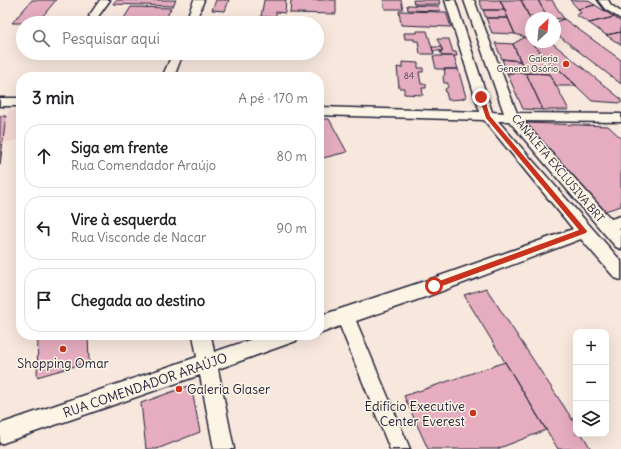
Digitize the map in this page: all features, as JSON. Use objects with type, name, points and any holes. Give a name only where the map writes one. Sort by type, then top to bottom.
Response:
[{"type":"street","points":[[94,16],[105,0]]},
{"type":"street","points":[[193,16],[199,0]]},
{"type":"street","points":[[450,0],[487,116],[621,273]]},
{"type":"street","name":"CANALETA EXCLUSIVA BRT","points":[[470,0],[512,117],[614,224],[621,242]]},
{"type":"street","points":[[603,0],[608,7],[621,16]]},
{"type":"street","points":[[170,72],[175,60]]},
{"type":"street","points":[[0,102],[16,102]]},
{"type":"street","points":[[324,111],[512,117],[621,118]]},
{"type":"street","points":[[606,118],[621,131]]},
{"type":"street","points":[[324,323],[584,231]]},
{"type":"street","points":[[345,316],[400,449]]},
{"type":"street","points":[[203,340],[224,449]]},
{"type":"street","name":"RUA COMENDADOR ARAÚJO","points":[[0,434],[275,340]]},
{"type":"shaded area","points":[[9,110],[16,111],[16,140],[2,143]]},
{"type":"building","points":[[32,0],[56,0],[43,16],[18,16]]},
{"type":"building","points":[[116,0],[176,0],[173,6],[113,4]]},
{"type":"building","points":[[216,0],[229,0],[225,11],[212,10]]},
{"type":"building","points":[[264,0],[286,0],[285,13],[276,12],[276,16],[261,16]]},
{"type":"building","points":[[291,0],[336,0],[336,14],[290,13]]},
{"type":"building","points":[[383,0],[401,0],[403,9],[385,9]]},
{"type":"building","points":[[413,0],[439,0],[440,4],[414,4]]},
{"type":"building","points":[[479,0],[500,0],[505,10],[483,10]]},
{"type":"building","name":"Galeria General Osório","points":[[500,0],[521,0],[527,12],[525,12],[525,37],[515,34]]},
{"type":"building","points":[[521,0],[538,0],[544,12],[527,12]]},
{"type":"building","points":[[538,0],[552,0],[560,12],[545,12]]},
{"type":"building","points":[[570,0],[587,0],[595,5],[578,9]]},
{"type":"building","points":[[407,5],[439,6],[440,11],[408,10]]},
{"type":"building","points":[[595,5],[614,17],[589,23],[576,15],[581,13],[578,9]]},
{"type":"building","points":[[131,7],[171,8],[167,16],[125,16]]},
{"type":"building","points":[[483,10],[505,10],[508,18],[486,18]]},
{"type":"building","points":[[399,11],[446,12],[451,27],[401,25]]},
{"type":"building","points":[[614,17],[621,22],[621,32],[606,35],[589,23]]},
{"type":"building","points":[[486,18],[508,18],[515,34],[492,33]]},
{"type":"building","points":[[564,19],[621,60],[621,84],[561,38],[561,20]]},
{"type":"building","points":[[417,31],[427,31],[434,54],[420,54],[418,41],[414,41],[414,39],[405,39],[404,33],[417,33]]},
{"type":"building","points":[[621,32],[621,45],[606,35]]},
{"type":"building","points":[[525,37],[525,48],[537,48],[577,86],[556,86],[550,74],[526,73],[513,44]]},
{"type":"building","points":[[437,39],[449,39],[453,52],[456,52],[457,56],[442,56],[440,51],[443,51]]},
{"type":"building","points":[[495,43],[513,44],[520,61],[502,59]]},
{"type":"building","points":[[432,47],[441,47],[443,51],[433,51]]},
{"type":"building","name":"Galeria General Osório","points":[[537,48],[558,48],[621,99],[621,103],[592,101]]},
{"type":"building","points":[[433,56],[454,56],[458,69],[436,69]]},
{"type":"building","points":[[502,59],[520,61],[526,73],[507,73]]},
{"type":"building","points":[[402,62],[418,63],[418,68],[423,68],[423,72],[419,72],[421,84],[426,84],[426,88],[422,88],[423,95],[404,94],[404,88],[399,88],[397,67],[402,68]]},
{"type":"building","points":[[444,69],[458,69],[466,97],[462,99],[448,100],[445,89],[448,87],[448,83],[444,83]]},
{"type":"building","points":[[507,73],[526,73],[543,110],[523,109]]},
{"type":"building","points":[[526,73],[550,74],[569,110],[543,110]]},
{"type":"building","points":[[0,116],[6,116],[0,165]]},
{"type":"building","points":[[324,119],[329,119],[347,152],[324,158]]},
{"type":"building","points":[[526,123],[608,126],[621,138],[621,206],[605,211]]},
{"type":"building","points":[[486,288],[573,420],[573,437],[584,437],[591,449],[558,449],[464,295]]},
{"type":"building","name":"Shopping Omar","points":[[38,340],[88,340],[89,362],[37,377]]},
{"type":"building","name":"Edifício Executive Center Everest","points":[[505,362],[546,430],[497,449],[428,449],[404,396]]},
{"type":"building","points":[[191,385],[200,432],[157,449],[146,449],[141,403]]},
{"type":"place","name":"Galeria General Osório","points":[[566,64]]},
{"type":"place","name":"Shopping Omar","points":[[63,349]]},
{"type":"place","name":"Galeria Glaser","points":[[179,389]]},
{"type":"place","name":"Edifício Executive Center Everest","points":[[473,413]]},
{"type":"route","points":[[434,286],[584,231],[487,116],[481,97]]}]
